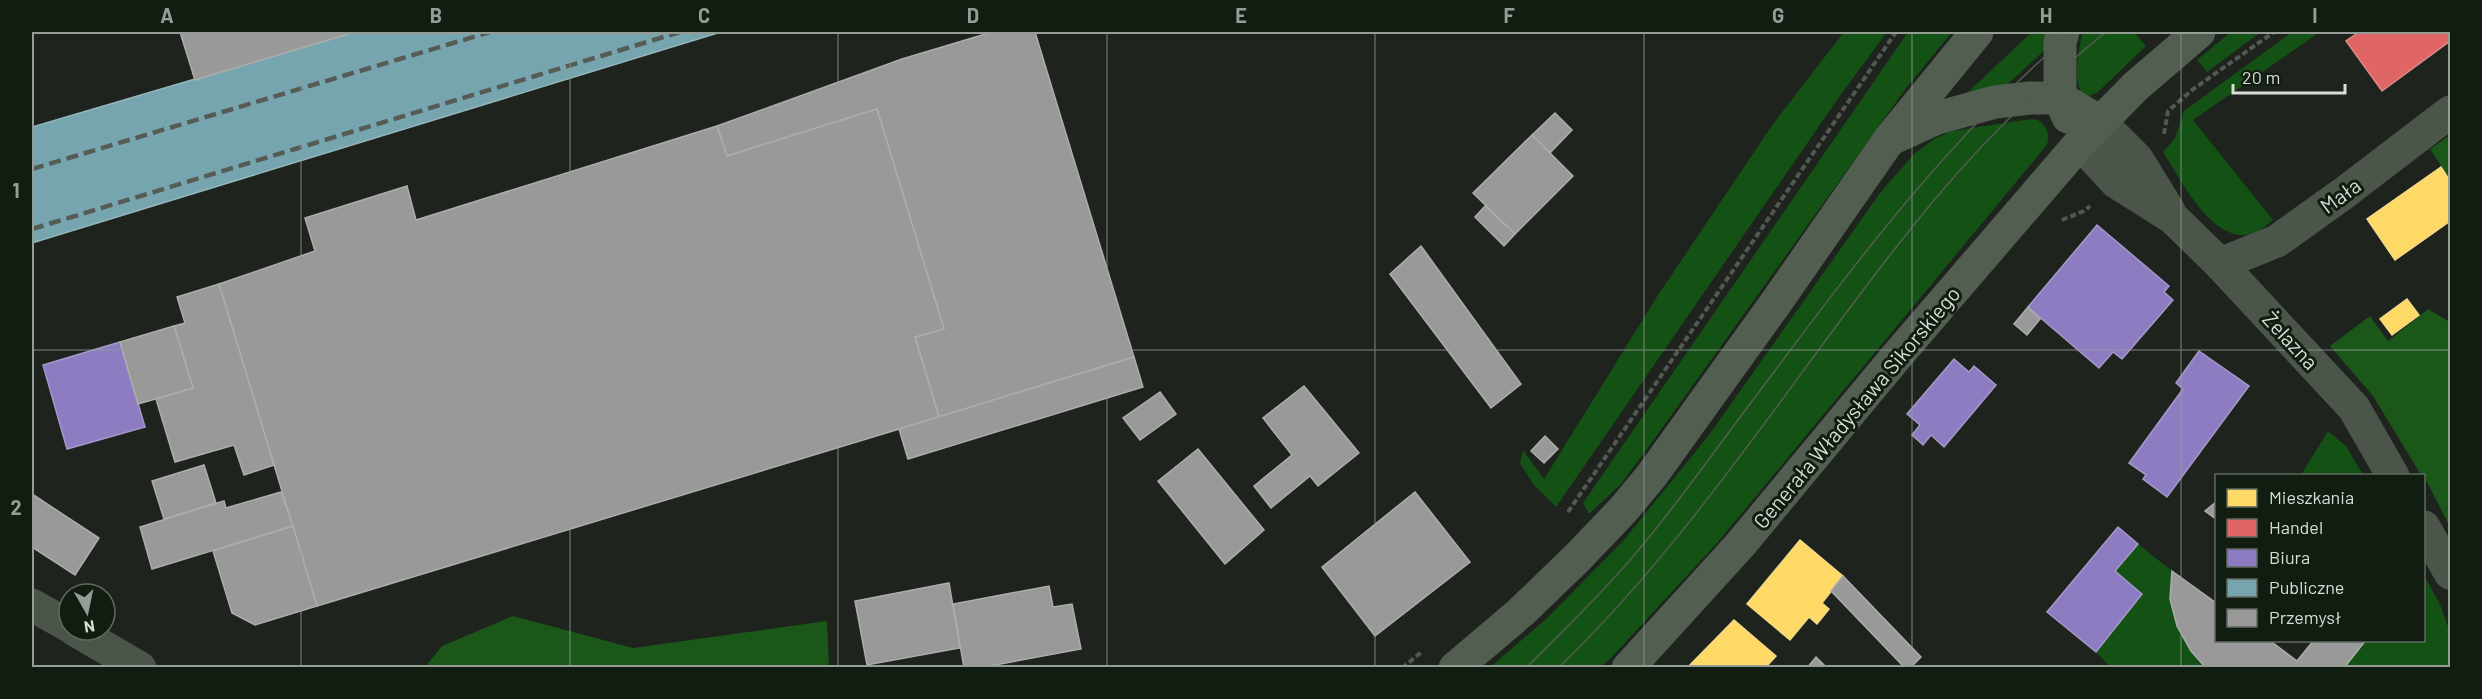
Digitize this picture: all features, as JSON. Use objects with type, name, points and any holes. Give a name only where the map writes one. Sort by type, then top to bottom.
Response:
[{"type":"main road","points":[[1455,668],[1521,612],[1638,493],[1684,433],[1889,140],[1977,32]]},
{"type":"main road","points":[[2063,32],[2060,51],[2060,98],[2090,133]]},
{"type":"main road","name":"Generała Władysława Sikorskiego","points":[[1628,668],[1740,545],[1896,357],[2090,133],[2136,86],[2199,32]]},
{"type":"main road","points":[[1889,140],[1937,118],[1995,102],[2030,98],[2060,98]]},
{"type":"street","name":"Mała","points":[[2220,264],[2277,241],[2451,112]]},
{"type":"street","name":"Żelazna","points":[[2090,133],[2220,264],[2354,408],[2392,474]]},
{"type":"street","points":[[2425,529],[2451,573]]},
{"type":"street","points":[[32,605],[57,619]]},
{"type":"street","points":[[96,642],[140,668]]},
{"type":"path","points":[[1566,516],[1896,32]]},
{"type":"path","points":[[2056,222],[2084,211],[2127,170],[2164,133],[2168,111],[2192,90],[2274,32]]},
{"type":"path","points":[[1402,668],[1429,645]]},
{"type":"green space","points":[[1844,32],[1887,32],[1837,100],[1556,507],[1533,484],[1520,463],[1523,450],[1544,479],[1658,295],[1773,124]]},
{"type":"green space","points":[[1908,32],[1952,32],[1904,91],[1620,485],[1589,514],[1583,503]]},
{"type":"green space","points":[[2032,32],[2051,32],[2048,47],[1998,93],[1966,94]]},
{"type":"green space","points":[[2082,32],[2134,32],[2146,46],[2098,92],[2090,96],[2083,94],[2079,88],[2077,73]]},
{"type":"green space","points":[[2231,32],[2261,32],[2207,72],[2197,60]]},
{"type":"green space","points":[[2292,32],[2320,32],[2193,120],[2273,220],[2257,232],[2239,235],[2225,230],[2212,221],[2200,208],[2163,152],[2175,138],[2184,111]]},
{"type":"green space","points":[[2031,119],[2038,120],[2046,128],[2048,142],[2046,146],[1718,542],[1611,658],[1600,667],[1489,668],[1545,620],[1623,541],[1709,435],[1880,193],[1913,155],[1934,139],[1952,131]]},
{"type":"green space","points":[[2450,135],[2450,179],[2430,149]]},
{"type":"green space","points":[[2428,309],[2450,322],[2450,527],[2425,474],[2420,474],[2373,396],[2330,346],[2370,316],[2388,341]]},
{"type":"green space","points":[[2328,431],[2346,446],[2362,474],[2302,474]]},
{"type":"green space","points":[[2138,544],[2172,571],[2171,598],[2177,624],[2189,646],[2206,667],[2110,667],[2096,652],[2114,631],[2115,571]]},
{"type":"green space","points":[[2425,578],[2439,602],[2450,632],[2450,667],[2344,668],[2365,642],[2425,642]]},
{"type":"green space","points":[[513,616],[633,648],[827,621],[829,667],[425,667],[442,646]]},
{"type":"building: Mieszkania","points":[[2441,167],[2450,181],[2450,221],[2395,260],[2367,219]]},
{"type":"building: Mieszkania","points":[[2407,299],[2419,315],[2392,335],[2380,319]]},
{"type":"building: Mieszkania","points":[[1800,540],[1843,576],[1822,603],[1829,609],[1817,624],[1809,617],[1790,640],[1747,604]]},
{"type":"building: Mieszkania","points":[[1734,620],[1776,656],[1765,668],[1687,668]]},
{"type":"building: Handel","points":[[2359,32],[2450,32],[2450,41],[2382,91],[2346,41]]},
{"type":"building: Biura","points":[[2097,225],[2169,286],[2164,292],[2173,300],[2122,359],[2113,352],[2099,368],[2028,307]]},
{"type":"building: Biura","points":[[120,342],[145,427],[67,449],[43,365]]},
{"type":"building: Biura","points":[[2199,351],[2249,386],[2167,497],[2143,479],[2146,475],[2129,463],[2183,389],[2176,383]]},
{"type":"building: Biura","points":[[1954,359],[1969,372],[1974,366],[1996,385],[1944,447],[1931,435],[1923,445],[1912,435],[1920,425],[1907,414]]},
{"type":"building: Biura","points":[[2118,527],[2138,544],[2115,571],[2142,594],[2096,652],[2047,612]]},
{"type":"building: Publiczne","points":[[355,32],[721,32],[32,243],[32,127]]},
{"type":"building: Przemysł","points":[[180,32],[355,32],[195,80]]},
{"type":"building: Przemysł","points":[[992,32],[1035,32],[1134,357],[939,417],[915,337],[944,329],[877,109],[727,156],[717,126],[902,59]]},
{"type":"building: Przemysł","points":[[877,109],[944,329],[915,337],[939,417],[317,606],[219,284],[315,251],[305,218],[407,186],[416,220],[717,126],[727,156]]},
{"type":"building: Przemysł","points":[[1555,113],[1572,130],[1550,153],[1532,135]]},
{"type":"building: Przemysł","points":[[1532,135],[1573,176],[1515,234],[1473,193]]},
{"type":"building: Przemysł","points":[[1485,206],[1515,234],[1504,246],[1475,217]]},
{"type":"building: Przemysł","points":[[1421,246],[1521,384],[1491,408],[1390,274]]},
{"type":"building: Przemysł","points":[[219,284],[274,465],[244,475],[234,445],[175,462],[156,399],[193,388],[174,326],[185,323],[177,297]]},
{"type":"building: Przemysł","points":[[2028,307],[2040,319],[2027,335],[2014,324]]},
{"type":"building: Przemysł","points":[[174,326],[193,388],[138,404],[120,342]]},
{"type":"building: Przemysł","points":[[1134,357],[1143,387],[908,459],[899,429]]},
{"type":"building: Przemysł","points":[[1304,386],[1359,453],[1318,486],[1310,476],[1271,508],[1254,486],[1292,455],[1263,418]]},
{"type":"building: Przemysł","points":[[1160,392],[1176,414],[1140,440],[1123,418]]},
{"type":"building: Przemysł","points":[[1545,436],[1558,449],[1544,463],[1531,451]]},
{"type":"building: Przemysł","points":[[1198,449],[1264,530],[1225,564],[1158,481]]},
{"type":"building: Przemysł","points":[[204,465],[216,503],[164,519],[152,481]]},
{"type":"building: Przemysł","points":[[281,492],[293,526],[152,569],[140,527],[224,501],[226,508]]},
{"type":"building: Przemysł","points":[[1415,492],[1470,562],[1375,636],[1322,567]]},
{"type":"building: Przemysł","points":[[32,494],[99,538],[75,575],[32,547]]},
{"type":"building: Przemysł","points":[[2215,503],[2215,518],[2205,511]]},
{"type":"building: Przemysł","points":[[293,526],[317,606],[255,625],[232,613],[213,551]]},
{"type":"building: Przemysł","points":[[2172,571],[2215,602],[2215,642],[2272,642],[2297,661],[2312,642],[2364,642],[2344,668],[2206,668],[2191,651],[2177,626],[2170,599]]},
{"type":"building: Przemysł","points":[[1843,576],[1921,657],[1910,668],[1905,668],[1831,591]]},
{"type":"building: Przemysł","points":[[949,583],[960,648],[867,665],[855,601]]},
{"type":"building: Przemysł","points":[[1049,586],[1053,607],[1072,604],[1081,649],[979,668],[964,668],[953,604]]},
{"type":"building: Przemysł","points":[[1816,657],[1827,668],[1807,668]]},
{"type":"tram line","points":[[1526,668],[1640,549],[1856,264],[1937,166],[1980,119],[2073,32]]},
{"type":"tram line","points":[[1558,668],[1611,614],[1660,558],[1753,439],[1888,258],[1954,176],[2016,111],[2106,32]]},
{"type":"railway","points":[[32,169],[490,32]]},
{"type":"railway","points":[[32,229],[680,32]]}]
